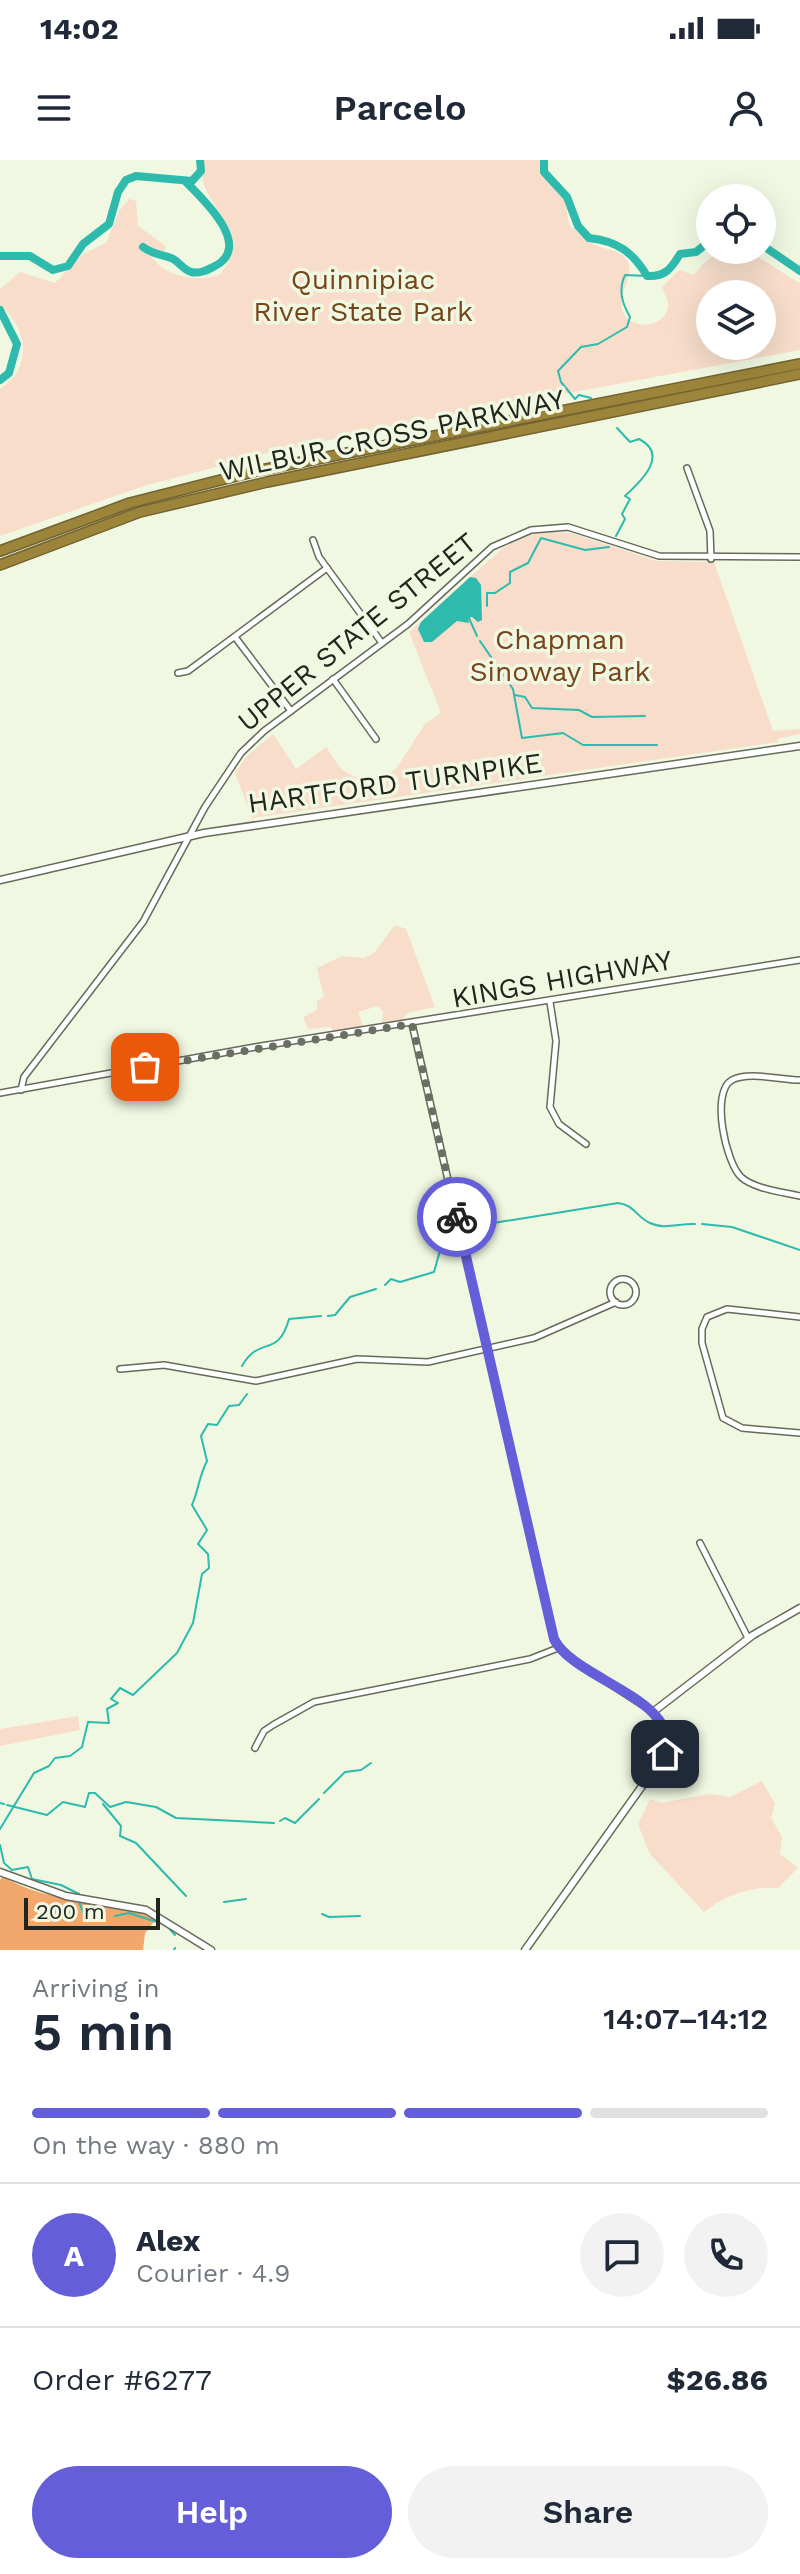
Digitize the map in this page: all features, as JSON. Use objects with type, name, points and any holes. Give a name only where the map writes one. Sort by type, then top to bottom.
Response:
[{"type":"highway","name":"WILBUR CROSS PARKWAY","points":[[0,551],[130,503],[256,471],[800,364]]},
{"type":"highway","name":"WILBUR CROSS PARKWAY","points":[[0,565],[140,512],[800,374]]},
{"type":"main road","name":"HARTFORD TURNPIKE","points":[[0,880],[191,835],[800,746]]},
{"type":"main road","points":[[525,1950],[665,1754],[667,1737],[653,1712],[748,1638],[800,1608]]},
{"type":"main road","points":[[0,1872],[66,1896],[146,1910],[211,1950]]},
{"type":"street","points":[[687,468],[710,531],[711,559]]},
{"type":"street","name":"UPPER STATE STREET","points":[[21,1090],[29,1070],[138,930],[236,760],[291,711],[382,643],[492,547],[531,530],[568,527],[651,555],[711,559],[800,557]]},
{"type":"street","points":[[313,540],[327,568],[382,643]]},
{"type":"street","points":[[178,673],[188,671],[327,568]]},
{"type":"street","points":[[235,637],[291,711]]},
{"type":"street","points":[[333,679],[376,739]]},
{"type":"street","name":"KINGS HIGHWAY","points":[[0,1093],[238,1050],[800,960]]},
{"type":"street","points":[[550,1002],[556,1041],[550,1107],[559,1124],[586,1144]]},
{"type":"street","points":[[412,1024],[558,1648],[653,1712]]},
{"type":"street","points":[[800,1080],[737,1078],[724,1087],[719,1104],[733,1165],[741,1177],[800,1196]]},
{"type":"street","points":[[120,1369],[164,1365],[256,1381],[357,1359],[420,1363],[534,1338],[616,1302],[624,1305],[635,1298],[636,1286],[629,1279],[613,1283],[611,1295],[616,1302]]},
{"type":"street","points":[[800,1317],[723,1309],[707,1317],[701,1333],[723,1418],[742,1428],[800,1433]]},
{"type":"street","points":[[700,1543],[748,1638]]},
{"type":"street","points":[[255,1748],[264,1731],[314,1702],[530,1659],[558,1648]]},
{"type":"green space","name":"Quinnipiac River State Park","points":[[204,160],[542,160],[544,171],[565,201],[569,225],[590,242],[619,253],[626,259],[629,271],[622,305],[627,318],[649,324],[663,318],[668,304],[662,287],[679,270],[694,275],[704,264],[770,264],[800,283],[800,350],[776,354],[776,280],[696,280],[696,360],[746,360],[424,420],[264,454],[144,486],[0,536],[0,389],[18,370],[23,347],[16,324],[0,305],[0,289],[20,272],[55,283],[83,254],[106,243],[120,210],[129,199],[136,201],[138,226],[166,246],[164,251],[148,249],[159,265],[188,277],[219,275],[229,262],[233,239],[202,176]]},
{"type":"green space","name":"Chapman Sinoway Park","points":[[546,531],[571,533],[657,561],[714,562],[773,731],[800,729],[800,734],[777,739],[778,742],[252,818],[235,773],[247,756],[273,734],[296,769],[326,747],[341,769],[369,785],[396,769],[425,724],[441,713],[409,632],[504,547],[521,537]]},
{"type":"green space","points":[[395,925],[406,929],[435,1007],[407,1013],[402,1023],[382,1026],[383,1012],[378,1006],[358,1012],[364,1028],[334,1033],[331,1027],[308,1029],[303,1017],[317,1010],[317,1001],[324,997],[317,968],[342,956],[364,958],[374,953]]},
{"type":"green space","points":[[78,1716],[80,1730],[0,1746],[0,1729]]},
{"type":"green space","points":[[762,1781],[775,1804],[771,1818],[782,1837],[780,1854],[798,1868],[778,1888],[739,1893],[704,1912],[650,1854],[638,1824],[650,1799],[661,1803],[710,1794],[730,1797]]},
{"type":"shaded area","points":[[3,1876],[39,1892],[138,1911],[157,1918],[145,1933],[143,1950],[0,1950],[0,1880]]},
{"type":"water","points":[[470,577],[476,578],[481,585],[482,620],[478,622],[472,617],[468,618],[469,623],[457,621],[432,642],[424,642],[418,629],[421,622]]},
{"type":"waterway","points":[[0,256],[30,256],[53,270],[68,266],[83,244],[109,224],[118,192],[126,180],[136,176],[192,181],[201,171],[200,160]]},
{"type":"waterway","points":[[544,160],[544,172],[567,197],[578,226],[589,238],[623,249],[636,260],[647,276],[663,273],[680,254],[696,252]]},
{"type":"waterway","points":[[143,247],[174,259],[191,272],[209,269],[226,257],[229,247],[221,222],[185,181]]},
{"type":"waterway","points":[[776,255],[800,271]]},
{"type":"waterway","points":[[591,398],[579,395],[575,399],[561,382],[558,371],[581,347],[598,344],[627,327],[630,317],[621,291],[625,275],[647,276]]},
{"type":"waterway","points":[[0,310],[17,344],[9,373],[0,380]]},
{"type":"waterway","points":[[616,536],[625,519],[622,514],[630,499],[625,496],[644,476],[652,460],[648,445],[639,439],[630,442],[617,428]]},
{"type":"waterway","points":[[487,606],[487,593],[495,593],[510,583],[510,572],[528,563],[541,538],[585,550],[609,547]]},
{"type":"waterway","points":[[468,616],[477,636]]},
{"type":"waterway","points":[[480,641],[513,689],[522,738],[563,733],[583,745],[657,745]]},
{"type":"waterway","points":[[515,695],[525,697],[532,708],[579,710],[592,717],[645,716]]},
{"type":"waterway","points":[[465,1231],[481,1225],[618,1203],[628,1206],[655,1225],[695,1224]]},
{"type":"waterway","points":[[702,1224],[732,1227],[800,1250]]},
{"type":"waterway","points":[[385,1285],[391,1279],[400,1282],[434,1272],[443,1240],[456,1235]]},
{"type":"waterway","points":[[328,1316],[335,1315],[350,1297],[376,1289]]},
{"type":"waterway","points":[[242,1366],[255,1351],[279,1339],[289,1319],[321,1316]]},
{"type":"waterway","points":[[0,1829],[34,1773],[49,1766],[55,1758],[70,1756],[82,1747],[88,1722],[109,1723],[107,1709],[118,1703],[111,1699],[120,1688],[133,1695],[177,1653],[193,1623],[202,1574],[209,1568],[208,1554],[198,1544],[207,1530],[192,1505],[207,1461],[201,1436],[208,1424],[217,1425],[229,1406],[239,1405],[247,1394]]},
{"type":"waterway","points":[[324,1793],[345,1772],[361,1770],[371,1763]]},
{"type":"waterway","points":[[7,1805],[47,1815],[63,1802],[85,1807],[89,1793],[95,1793],[110,1807],[126,1802],[156,1807],[176,1818],[274,1823]]},
{"type":"waterway","points":[[280,1821],[285,1818],[295,1823],[319,1799]]},
{"type":"waterway","points":[[0,1803],[4,1804]]},
{"type":"waterway","points":[[103,1804],[121,1826],[120,1836],[136,1843],[186,1896]]},
{"type":"waterway","points":[[0,1845],[4,1863],[12,1870],[28,1867],[32,1879],[61,1885],[79,1894]]},
{"type":"waterway","points":[[224,1902],[246,1899]]},
{"type":"waterway","points":[[79,1902],[87,1921]]},
{"type":"waterway","points":[[115,1916],[129,1913],[163,1924]]},
{"type":"waterway","points":[[322,1914],[329,1917],[360,1916]]},
{"type":"waterway","points":[[168,1927],[175,1935]]},
{"type":"way so far","points":[[145,1067],[412,1024],[457,1217]]},
{"type":"route","points":[[457,1217],[554,1639],[567,1656],[653,1712],[667,1737],[665,1754]]}]
